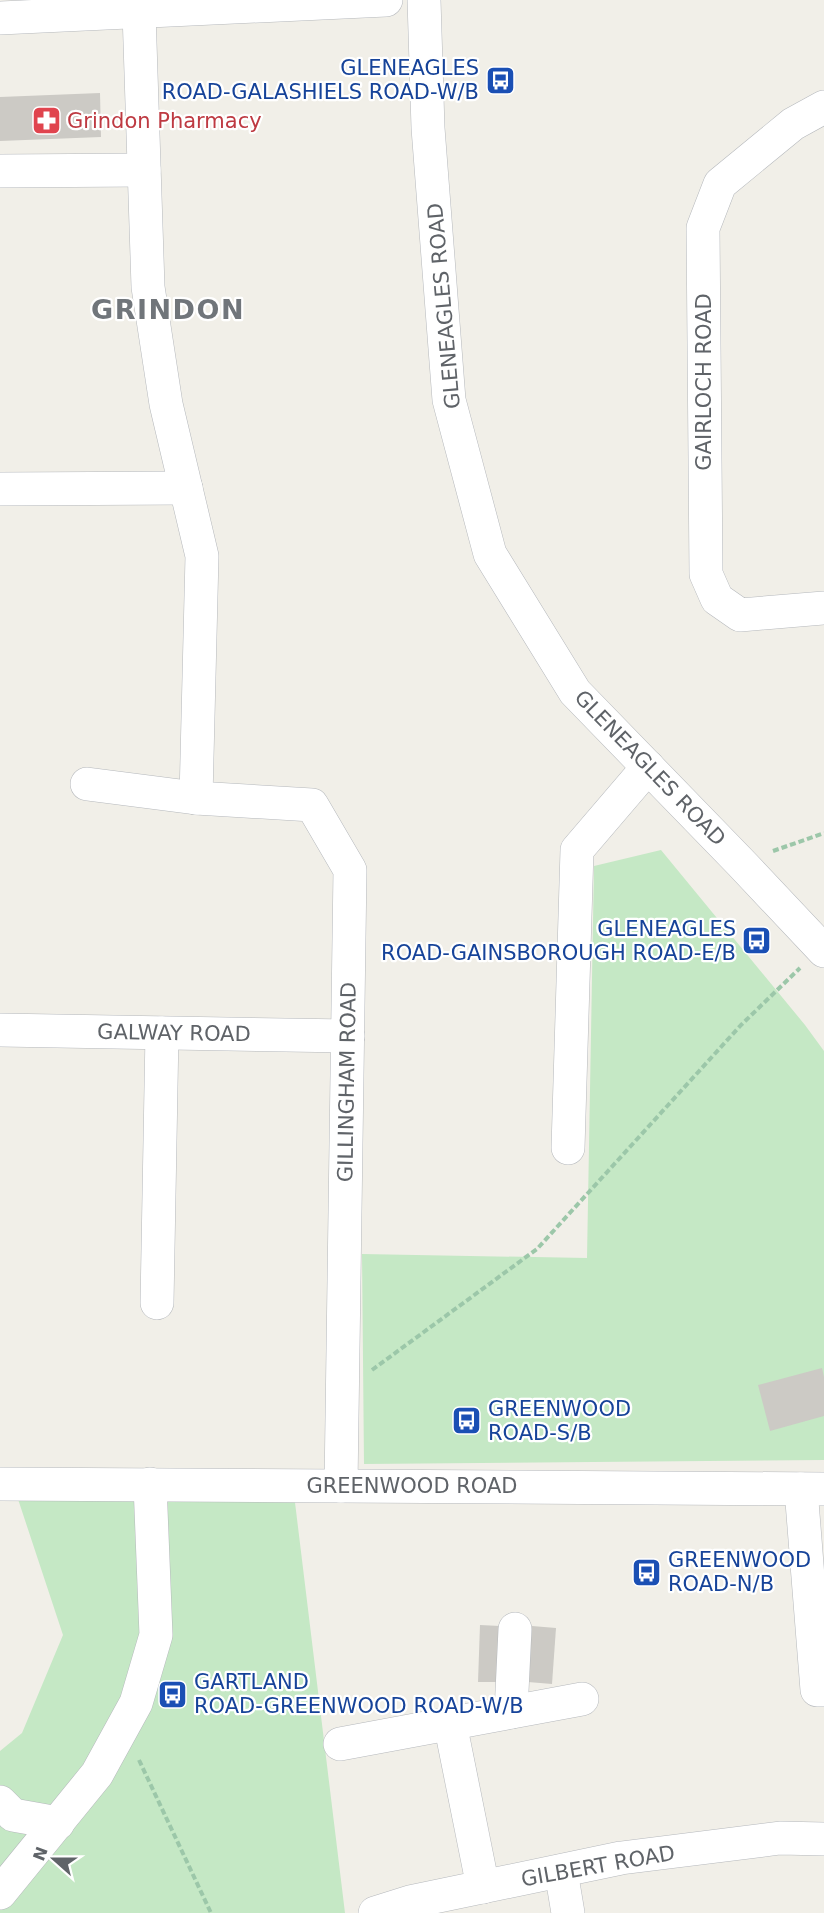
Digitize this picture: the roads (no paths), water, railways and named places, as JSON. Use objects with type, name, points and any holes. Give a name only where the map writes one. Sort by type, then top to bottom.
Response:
[{"type":"street","points":[[2,12],[139,12],[386,0]]},
{"type":"street","name":"GLENEAGLES ROAD","points":[[424,0],[428,128],[449,400],[490,554],[574,692],[741,863],[822,950]]},
{"type":"street","points":[[139,12],[148,287],[166,404],[202,556],[196,798]]},
{"type":"street","name":"GAIRLOCH ROAD","points":[[824,107],[793,124],[720,184],[703,228],[706,574],[717,599],[740,615],[824,609]]},
{"type":"street","points":[[0,171],[144,170]]},
{"type":"street","points":[[0,489],[186,488]]},
{"type":"street","points":[[568,1148],[577,850],[648,767]]},
{"type":"street","name":"GILLINGHAM ROAD","points":[[87,784],[196,798],[312,805],[350,870],[341,1486]]},
{"type":"street","name":"GALWAY ROAD","points":[[0,1030],[348,1036]]},
{"type":"street","points":[[157,1303],[162,1033]]},
{"type":"street","name":"GREENWOOD ROAD","points":[[0,1484],[812,1489]]},
{"type":"street","points":[[0,1893],[97,1773],[136,1703],[156,1635],[150,1485]]},
{"type":"street","points":[[812,1489],[817,1690],[824,1690]]},
{"type":"street","points":[[511,1712],[515,1629]]},
{"type":"street","points":[[340,1744],[582,1699]]},
{"type":"street","points":[[450,1724],[483,1887]]},
{"type":"street","points":[[0,1802],[13,1815],[58,1823]]},
{"type":"street","name":"GILBERT ROAD","points":[[375,1913],[410,1902],[621,1858],[780,1838],[824,1839]]},
{"type":"street","points":[[561,1871],[568,1913]]},
{"type":"place","name":"GLENEAGLES ROAD-GALASHIELS ROAD-W/B","points":[[500,80]]},
{"type":"place","name":"Grindon Pharmacy","points":[[46,121]]},
{"type":"place","name":"GLENEAGLES ROAD-GAINSBOROUGH ROAD-E/B","points":[[757,941]]},
{"type":"place","name":"GREENWOOD ROAD-S/B","points":[[467,1421]]},
{"type":"place","name":"GREENWOOD ROAD-N/B","points":[[647,1572]]},
{"type":"place","name":"GARTLAND ROAD-GREENWOOD ROAD-W/B","points":[[173,1694]]},
{"type":"district","name":"GRINDON","points":[[168,310]]}]
